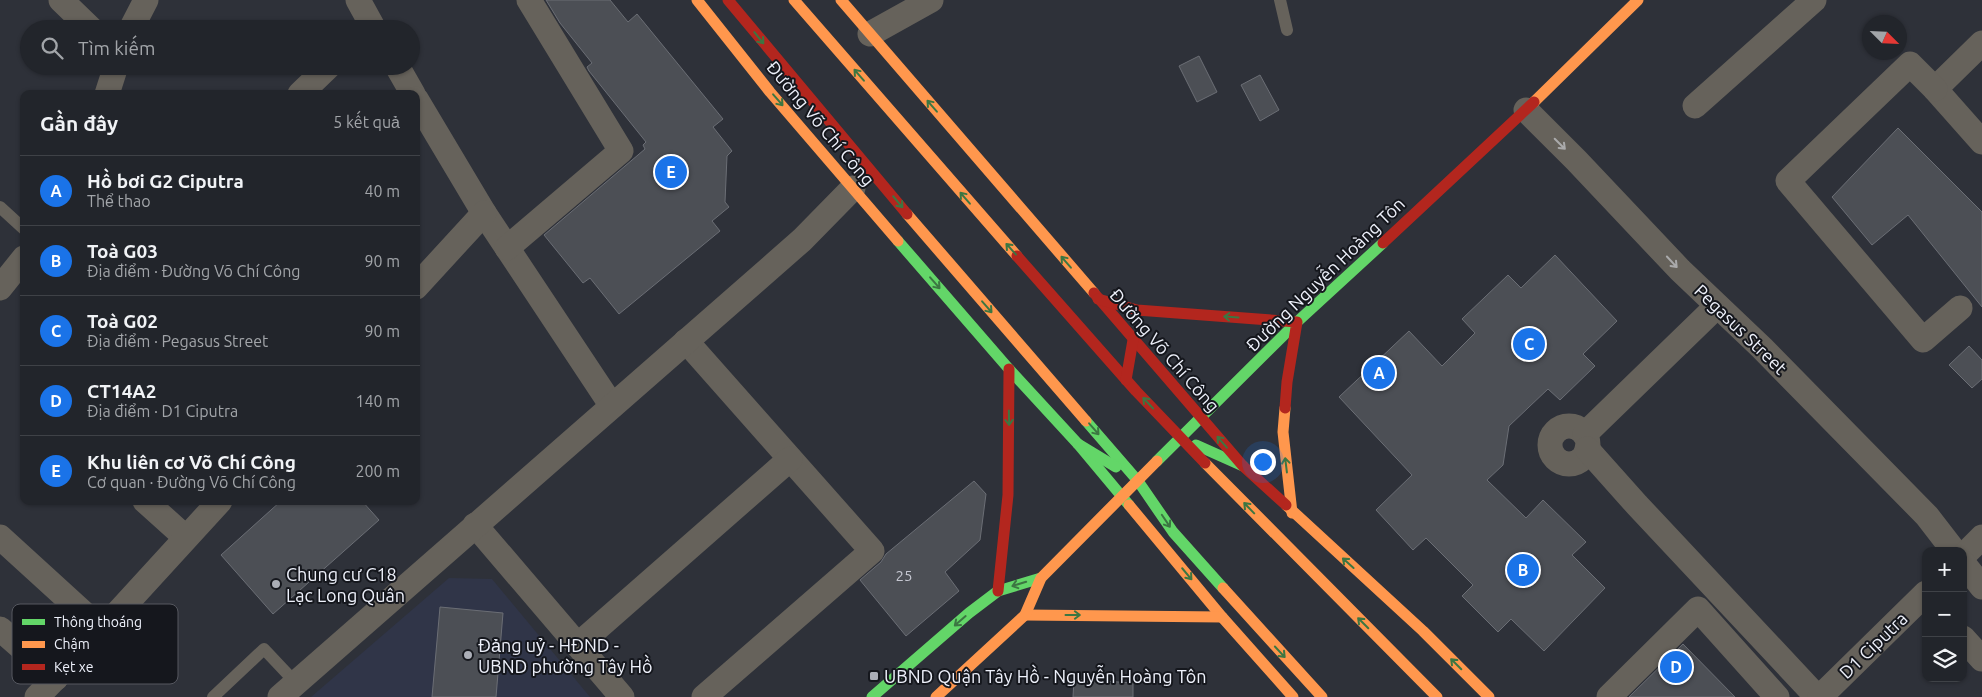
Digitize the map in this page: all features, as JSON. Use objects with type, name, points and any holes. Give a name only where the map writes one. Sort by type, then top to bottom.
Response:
[{"type":"main road","name":"Đường Võ Chí Công","points":[[697,0],[770,92],[1009,369],[1078,444],[1222,617],[1293,697]]},
{"type":"main road","name":"Đường Võ Chí Công","points":[[728,0],[955,270],[1138,480],[1178,537],[1322,697]]},
{"type":"main road","points":[[794,0],[1126,380],[1181,439],[1437,697]]},
{"type":"main road","name":"Đường Võ Chí Công","points":[[841,0],[1243,466],[1292,513],[1423,631],[1489,697]]},
{"type":"main road","name":"Đường Nguyễn Hoàng Tôn","points":[[936,697],[1025,615],[1040,578],[1297,322],[1526,110],[1638,0]]},
{"type":"main road","points":[[1098,299],[1137,310],[1297,322],[1287,382],[1283,432],[1292,513]]},
{"type":"main road","points":[[1126,380],[1134,340]]},
{"type":"main road","points":[[998,591],[1008,495],[1010,451],[1009,369]]},
{"type":"main road","points":[[1181,439],[1243,466]]},
{"type":"main road","points":[[1078,444],[1138,480]]},
{"type":"main road","points":[[1172,556],[1178,537]]},
{"type":"main road","name":"Đường Nguyễn Hoàng Tôn","points":[[872,697],[969,613],[998,591],[1040,578]]},
{"type":"main road","points":[[1025,615],[1222,617]]},
{"type":"street","points":[[61,0],[82,20]]},
{"type":"street","points":[[136,20],[146,0]]},
{"type":"street","points":[[358,0],[368,20]]},
{"type":"street","points":[[507,248],[620,151],[529,0]]},
{"type":"street","points":[[870,34],[931,0]]},
{"type":"street","points":[[1695,106],[1814,0]]},
{"type":"street","points":[[1934,89],[1982,43]]},
{"type":"street","points":[[1960,308],[1923,340],[1788,181],[1910,64],[1982,142]]},
{"type":"street","points":[[108,90],[113,75]]},
{"type":"street","points":[[401,75],[411,90]]},
{"type":"street","points":[[420,106],[484,213],[612,406]]},
{"type":"street","name":"Pegasus Street","points":[[1526,110],[1583,166],[1680,270],[1762,348],[1927,516],[1951,547]]},
{"type":"street","points":[[288,690],[802,240],[853,188]]},
{"type":"street","points":[[420,284],[484,213]]},
{"type":"street","points":[[0,288],[20,263]]},
{"type":"street","points":[[1717,306],[1586,442],[1637,505],[1819,697]]},
{"type":"street","points":[[686,341],[872,552],[704,697]]},
{"type":"street","points":[[578,646],[790,459]]},
{"type":"street","points":[[150,505],[186,537]]},
{"type":"street","points":[[125,604],[216,505]]},
{"type":"street","points":[[475,525],[622,697]]},
{"type":"street","points":[[0,537],[73,604]]},
{"type":"street","points":[[1967,552],[1982,537]]},
{"type":"street","points":[[1967,568],[1982,587]]},
{"type":"street","name":"D1 Ciputra","points":[[1819,697],[1922,597]]},
{"type":"street","points":[[1608,697],[1698,609],[1777,697]]},
{"type":"street","points":[[0,629],[12,640]]},
{"type":"street","points":[[1967,643],[1982,660]]},
{"type":"street","points":[[37,697],[50,684]]},
{"type":"lane","points":[[1280,0],[1286,30]]},
{"type":"lane","points":[[0,207],[20,226]]},
{"type":"lane","points":[[213,697],[264,649],[288,690]]},
{"type":"shaded area","points":[[449,578],[492,579],[590,697],[311,697]]},
{"type":"building","points":[[546,0],[610,0],[628,22],[637,14],[723,119],[713,127],[732,151],[727,156],[725,202],[729,207],[712,221],[720,231],[619,314],[590,278],[583,283],[544,235],[645,149],[643,145],[646,142],[589,71],[587,67],[592,63],[560,23]]},
{"type":"building","points":[[1199,56],[1217,92],[1197,102],[1179,66]]},
{"type":"building","points":[[1260,75],[1279,110],[1260,121],[1241,85]]},
{"type":"building","points":[[1898,128],[1982,212],[1982,307],[1908,215],[1872,245],[1832,197]]},
{"type":"building","points":[[1555,255],[1617,321],[1583,354],[1595,366],[1560,400],[1548,389],[1509,426],[1503,465],[1487,480],[1526,518],[1543,500],[1586,542],[1572,555],[1605,588],[1544,651],[1511,619],[1498,632],[1462,596],[1473,585],[1426,538],[1413,550],[1376,510],[1412,475],[1339,397],[1409,331],[1442,366],[1475,333],[1462,319],[1508,275],[1521,288]]},
{"type":"building","points":[[1969,346],[1982,360],[1982,379],[1972,388],[1949,365]]},
{"type":"building","points":[[974,481],[986,494],[980,540],[945,572],[959,591],[906,636],[860,580],[881,562],[886,554]]},
{"type":"building","name":"Chung cư C18 Lạc Long Quân","points":[[277,505],[366,505],[379,520],[273,614],[221,555]]},
{"type":"building","name":"Đảng uỷ - HĐND - UBND phường Tây Hồ","points":[[440,607],[503,613],[496,697],[432,697]]},
{"type":"building","points":[[1683,644],[1735,697],[1629,697]]},
{"type":"building","points":[[1074,679],[1133,683],[1133,697],[1073,697]]},
{"type":"traffic: fast","points":[[898,241],[1009,369],[1078,444],[1129,505]]},
{"type":"traffic: fast","points":[[1157,461],[1297,322],[1383,243]]},
{"type":"traffic: fast","points":[[1086,421],[1138,481],[1173,532],[1223,588]]},
{"type":"traffic: fast","points":[[1078,444],[1116,467]]},
{"type":"traffic: fast","points":[[1196,445],[1243,466]]},
{"type":"traffic: fast","points":[[872,697],[969,613],[998,591],[1041,578]]},
{"type":"traffic: slow","points":[[697,0],[770,92],[898,241]]},
{"type":"traffic: slow","points":[[794,0],[1017,256]]},
{"type":"traffic: slow","points":[[841,0],[1094,293]]},
{"type":"traffic: slow","points":[[1534,102],[1638,0]]},
{"type":"traffic: slow","points":[[907,214],[1086,421]]},
{"type":"traffic: slow","points":[[1285,408],[1283,432],[1292,513]]},
{"type":"traffic: slow","points":[[936,697],[1025,615],[1041,578],[1157,461]]},
{"type":"traffic: slow","points":[[1205,463],[1437,697]]},
{"type":"traffic: slow","points":[[1129,505],[1222,617],[1293,697]]},
{"type":"traffic: slow","points":[[1286,505],[1423,631],[1489,697]]},
{"type":"traffic: slow","points":[[1223,588],[1322,697]]},
{"type":"traffic: slow","points":[[1025,615],[1222,617]]},
{"type":"traffic: jam","points":[[728,0],[907,214]]},
{"type":"traffic: jam","points":[[1383,243],[1534,102]]},
{"type":"traffic: jam","points":[[1017,256],[1136,391],[1205,463]]},
{"type":"traffic: jam","points":[[1094,293],[1243,466],[1286,505]]},
{"type":"traffic: jam","points":[[1098,299],[1137,310],[1297,322],[1287,382],[1285,408]]},
{"type":"traffic: jam","points":[[1126,380],[1133,340]]},
{"type":"traffic: jam","points":[[998,591],[1008,495],[1009,369]]},
{"type":"place","name":"Khu liên cơ Võ Chí Công","points":[[671,172]]},
{"type":"place","name":"Toà G02","points":[[1529,344]]},
{"type":"place","name":"Hồ bơi G2 Ciputra","points":[[1379,373]]},
{"type":"place","name":"Toà G03","points":[[1523,570]]},
{"type":"place","name":"Chung cư C18 Lạc Long Quân","points":[[276,584]]},
{"type":"place","name":"Đảng uỷ - HĐND - UBND phường Tây Hồ","points":[[468,655]]},
{"type":"place","name":"CT14A2","points":[[1676,667]]},
{"type":"place","name":"UBND Quận Tây Hồ - Nguyễn Hoàng Tôn","points":[[874,676]]}]
